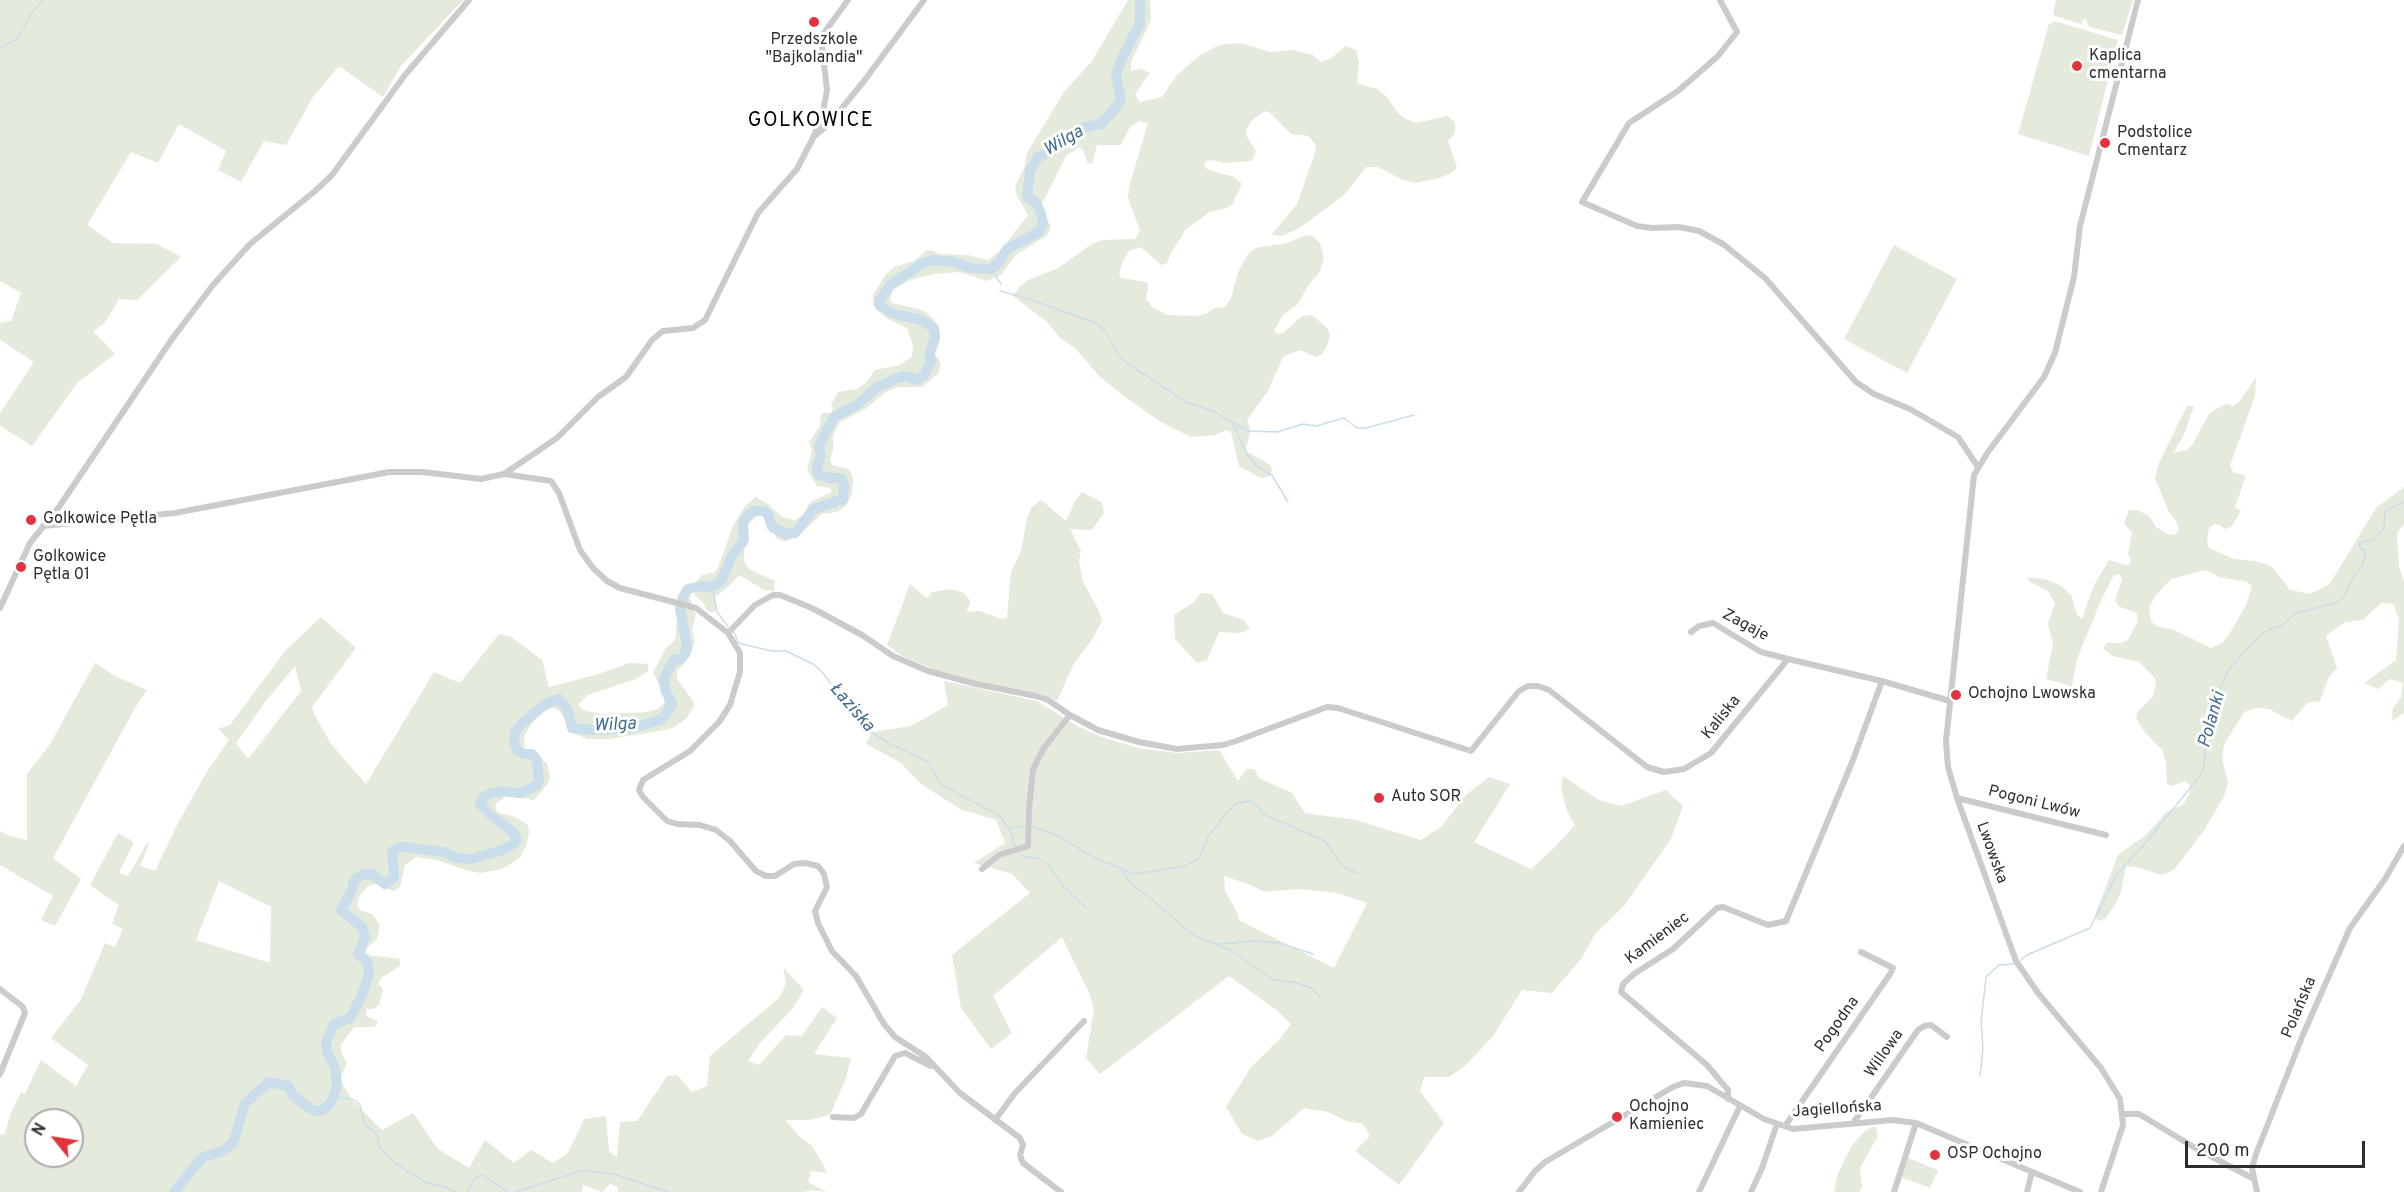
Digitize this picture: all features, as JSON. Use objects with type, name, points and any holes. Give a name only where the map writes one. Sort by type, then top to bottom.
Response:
[{"type":"street","points":[[0,608],[22,557],[62,503],[172,339],[214,283],[250,244],[333,175],[411,67],[469,0]]},
{"type":"street","points":[[504,474],[557,438],[598,397],[626,377],[652,340],[663,332],[693,328],[705,320],[758,213],[797,169],[813,138],[822,117],[827,90],[822,46],[824,33],[848,0]]},
{"type":"street","points":[[813,138],[830,123],[864,81],[924,0]]},
{"type":"street","points":[[1720,0],[1737,32],[1718,56],[1678,91],[1629,123],[1582,202],[1637,226],[1679,227],[1699,231],[1723,244],[1765,278],[1856,382],[1874,394],[1910,409],[1958,437],[1978,467]]},
{"type":"street","name":"Lwowska","points":[[2123,1114],[2120,1099],[2109,1078],[2038,993],[2016,961],[1957,798],[1947,763],[1946,741],[1972,483],[1978,467],[2044,377],[2055,353],[2074,277],[2080,226],[2138,0]]},
{"type":"street","points":[[43,526],[175,513],[389,472],[423,472],[481,479],[504,474],[551,481],[559,493],[580,550],[592,568],[607,581],[620,588],[696,608],[728,633],[740,653],[740,672],[730,705],[707,736],[690,751],[643,780],[639,790],[659,815],[667,820],[677,824],[700,825],[716,830],[756,871],[766,876],[775,876],[794,864],[805,863],[818,866],[824,874],[826,887],[815,911],[818,923],[832,951],[856,976],[884,1024],[895,1037],[934,1066],[960,1093],[1023,1141],[1020,1155],[1023,1163],[1062,1192]]},
{"type":"street","points":[[728,633],[755,605],[773,595],[780,595],[812,608],[908,663],[975,684],[1036,696],[1048,700],[1070,715],[1044,748],[1033,769],[1028,846],[999,855],[982,868]]},
{"type":"street","name":"Zagaje","points":[[1691,632],[1699,626],[1713,623],[1761,652],[1788,659]]},
{"type":"street","points":[[1788,659],[1882,681],[1950,701]]},
{"type":"street","name":"Kaliska","points":[[1070,715],[1098,730],[1139,742],[1177,749],[1230,743],[1271,730],[1320,708],[1331,707],[1471,751],[1522,689],[1528,686],[1538,686],[1549,690],[1647,767],[1664,772],[1684,769],[1711,753],[1788,659]]},
{"type":"street","name":"Kamieniec","points":[[1728,1099],[1728,1090],[1707,1065],[1621,992],[1623,984],[1673,949],[1716,908],[1723,907],[1768,925],[1786,921],[1853,760],[1882,681]]},
{"type":"street","name":"Pogoni Lwów","points":[[1957,798],[2106,834]]},
{"type":"street","name":"Polańska","points":[[2257,1192],[2252,1168],[2256,1154],[2302,1037],[2350,928],[2385,879],[2404,846]]},
{"type":"street","name":"Pogodna","points":[[1785,1126],[1893,968],[1861,952]]},
{"type":"street","points":[[0,989],[23,1007],[25,1013],[0,1074]]},
{"type":"street","points":[[995,1120],[1015,1094],[1084,1021]]},
{"type":"street","name":"Willowa","points":[[1854,1122],[1918,1030],[1931,1025],[1947,1037]]},
{"type":"street","points":[[833,1117],[854,1118],[861,1114],[895,1056],[905,1053],[934,1066]]},
{"type":"street","name":"Jagiellońska","points":[[1519,1192],[1545,1162],[1673,1087],[1684,1083],[1698,1083],[1707,1086],[1740,1106],[1793,1129],[1893,1120],[1916,1123],[2080,1192]]},
{"type":"street","points":[[1699,1192],[1740,1106]]},
{"type":"street","points":[[2101,1192],[2121,1131],[2123,1114],[2139,1114],[2197,1149],[2254,1179]]},
{"type":"street","points":[[1894,1192],[1916,1123]]},
{"type":"street","points":[[1750,1192],[1762,1168],[1777,1124]]},
{"type":"street","points":[[2027,1192],[2032,1172]]},
{"type":"green space","points":[[0,0],[463,0],[401,66],[383,97],[339,66],[313,97],[286,145],[264,141],[241,182],[218,170],[226,151],[179,124],[158,163],[131,152],[87,225],[113,243],[157,244],[181,257],[137,300],[119,299],[104,324],[93,331],[115,354],[77,383],[32,446],[0,426],[0,413],[34,362],[0,340],[0,323],[11,321],[21,293],[0,281]]},
{"type":"green space","points":[[1128,0],[1150,0],[1151,20],[1131,62],[1131,71],[1141,69],[1150,73],[1135,94],[1140,102],[1162,97],[1176,76],[1200,55],[1219,45],[1240,43],[1271,52],[1292,50],[1313,55],[1321,62],[1330,59],[1346,46],[1356,50],[1359,61],[1357,83],[1377,89],[1406,119],[1416,123],[1447,116],[1455,122],[1455,133],[1448,141],[1457,168],[1453,172],[1437,179],[1414,183],[1378,167],[1366,167],[1345,194],[1298,229],[1282,236],[1271,235],[1297,204],[1316,150],[1315,144],[1308,136],[1291,134],[1270,113],[1265,111],[1251,121],[1246,131],[1256,151],[1252,161],[1223,163],[1212,160],[1206,161],[1204,166],[1208,170],[1234,177],[1242,184],[1232,205],[1210,212],[1186,229],[1167,263],[1161,265],[1141,247],[1129,251],[1123,261],[1119,273],[1121,278],[1147,282],[1146,299],[1152,307],[1167,315],[1195,316],[1205,314],[1214,308],[1225,307],[1231,298],[1238,272],[1248,254],[1256,248],[1287,243],[1307,235],[1313,236],[1320,243],[1324,259],[1318,275],[1310,283],[1297,305],[1283,315],[1274,330],[1277,334],[1283,333],[1302,316],[1312,315],[1328,329],[1330,335],[1327,346],[1321,355],[1315,357],[1300,350],[1284,356],[1267,392],[1247,420],[1251,431],[1246,447],[1248,452],[1270,465],[1272,471],[1270,476],[1259,477],[1239,466],[1231,432],[1226,430],[1215,435],[1191,437],[1161,422],[1125,397],[1099,376],[1076,349],[1061,339],[1047,322],[1013,296],[1028,280],[1058,268],[1092,244],[1103,240],[1135,239],[1140,230],[1128,198],[1129,187],[1148,123],[1139,121],[1130,127],[1121,145],[1097,145],[1092,164],[1087,163],[1083,149],[1078,148],[1066,156],[1042,204],[1043,214],[1051,226],[1048,235],[1016,255],[1001,275],[987,281],[959,272],[934,274],[910,280],[893,290],[890,299],[892,303],[919,309],[934,320],[938,329],[927,346],[928,351],[939,359],[941,364],[938,374],[922,387],[898,387],[884,393],[867,408],[840,422],[833,435],[830,460],[832,465],[849,469],[853,478],[852,493],[846,506],[837,512],[822,514],[798,536],[785,542],[776,538],[768,516],[760,513],[745,527],[744,561],[749,569],[775,581],[774,591],[764,590],[739,575],[715,597],[717,607],[711,613],[695,596],[696,582],[702,575],[715,572],[718,568],[733,526],[745,506],[756,497],[782,517],[795,520],[803,515],[810,502],[832,492],[830,488],[817,486],[807,470],[812,451],[809,442],[820,426],[821,413],[831,413],[833,409],[831,405],[838,392],[857,389],[866,383],[875,370],[900,365],[912,356],[913,346],[907,328],[886,318],[873,305],[873,295],[886,274],[894,267],[914,261],[926,251],[968,255],[988,260],[1000,251],[1028,215],[1017,196],[1015,186],[1024,168],[1027,153],[1064,92],[1092,61]]},
{"type":"green space","points":[[2056,0],[2133,0],[2122,35],[2089,27],[2085,18],[2081,24],[2055,16],[2053,12]]},
{"type":"green space","points":[[2055,21],[2118,40],[2089,156],[2018,134],[2049,24]]},
{"type":"green space","points":[[1894,245],[1957,279],[1907,373],[1844,339]]},
{"type":"green space","points":[[2256,377],[2255,396],[2230,465],[2233,472],[2246,476],[2235,507],[2241,511],[2231,527],[2225,529],[2214,524],[2209,528],[2207,541],[2209,548],[2234,559],[2268,565],[2274,569],[2290,590],[2310,594],[2329,585],[2376,508],[2404,487],[2404,525],[2398,531],[2397,538],[2399,566],[2404,581],[2404,713],[2392,721],[2393,708],[2401,697],[2403,683],[2390,679],[2378,689],[2364,683],[2396,660],[2399,619],[2393,604],[2381,603],[2363,620],[2345,622],[2326,636],[2337,668],[2329,677],[2320,701],[2307,703],[2292,721],[2269,709],[2256,708],[2244,712],[2224,745],[2222,758],[2228,783],[2224,796],[2205,829],[2174,870],[2162,875],[2126,866],[2121,892],[2116,903],[2105,919],[2098,921],[2095,915],[2118,855],[2147,834],[2166,812],[2184,804],[2190,791],[2190,785],[2185,781],[2173,786],[2167,784],[2166,763],[2162,750],[2143,730],[2136,718],[2138,711],[2153,697],[2156,683],[2153,676],[2139,662],[2113,656],[2103,649],[2107,643],[2121,643],[2128,640],[2138,621],[2137,613],[2118,606],[2115,600],[2122,580],[2120,574],[2114,575],[2102,598],[2077,659],[2072,686],[2046,679],[2053,644],[2048,624],[2055,603],[2048,591],[2030,582],[2027,577],[2048,580],[2061,586],[2071,595],[2077,614],[2082,619],[2094,585],[2109,560],[2129,566],[2131,560],[2128,554],[2132,533],[2124,523],[2129,510],[2137,510],[2149,516],[2156,527],[2168,534],[2175,535],[2179,529],[2155,479],[2158,465],[2187,406],[2194,406],[2183,437],[2173,453],[2186,450],[2192,445],[2209,414],[2221,406],[2227,404],[2233,406],[2239,402]],"holes":[[[2206,570],[2219,577],[2247,582],[2252,586],[2246,605],[2222,643],[2211,648],[2174,630],[2156,626],[2151,621],[2149,607],[2156,595],[2171,579]]]},
{"type":"green space","points":[[1082,492],[1102,502],[1104,513],[1092,530],[1070,529],[1081,551],[1079,561],[1083,582],[1102,621],[1092,640],[1073,665],[1057,701],[1036,693],[976,682],[935,670],[902,656],[887,645],[910,584],[927,598],[932,592],[952,589],[964,593],[971,602],[966,612],[980,611],[1002,619],[1007,617],[1011,572],[1021,551],[1027,518],[1032,507],[1041,500],[1066,521]]},
{"type":"green space","points":[[688,592],[696,615],[692,629],[695,642],[690,656],[677,672],[677,679],[693,701],[694,707],[686,719],[673,728],[609,739],[587,739],[575,734],[560,712],[554,708],[542,712],[532,723],[525,735],[525,749],[547,763],[550,777],[548,784],[534,800],[506,796],[495,805],[497,812],[515,817],[527,824],[529,831],[527,844],[520,858],[502,869],[480,873],[437,860],[416,857],[405,865],[400,887],[394,891],[375,884],[368,886],[359,897],[357,904],[360,910],[372,914],[380,925],[377,939],[366,949],[368,955],[400,959],[400,966],[381,978],[378,984],[383,989],[379,1005],[373,1009],[366,1009],[366,1016],[378,1021],[375,1027],[354,1027],[341,1044],[341,1051],[347,1063],[341,1077],[342,1084],[353,1101],[382,1130],[413,1113],[438,1149],[469,1168],[485,1140],[514,1163],[531,1150],[553,1163],[568,1153],[584,1119],[606,1116],[609,1151],[617,1157],[620,1122],[637,1121],[667,1076],[677,1075],[692,1092],[707,1086],[710,1056],[780,997],[786,984],[783,967],[804,990],[793,1008],[761,1042],[748,1061],[759,1065],[786,1035],[802,1036],[822,1007],[837,1018],[814,1054],[851,1058],[846,1078],[830,1115],[809,1120],[785,1120],[800,1137],[812,1146],[824,1166],[827,1173],[811,1171],[808,1182],[826,1192],[812,1190],[803,1192],[618,1192],[618,1187],[610,1184],[602,1192],[583,1185],[582,1192],[0,1192],[0,1134],[4,1135],[12,1110],[21,1092],[25,1094],[41,1060],[76,1086],[88,1065],[51,1038],[81,999],[105,943],[115,947],[123,929],[112,924],[119,905],[90,885],[118,833],[134,842],[119,873],[128,876],[147,843],[149,844],[140,866],[155,871],[206,773],[229,740],[218,729],[230,725],[286,650],[321,617],[356,648],[312,707],[313,712],[331,744],[366,784],[434,672],[460,683],[499,634],[511,637],[542,660],[549,687],[599,674],[629,663],[648,664],[648,671],[636,679],[588,695],[578,705],[582,710],[601,714],[647,712],[659,708],[664,703],[665,697],[653,673],[665,649],[675,640],[678,609]],"holes":[[[295,666],[301,691],[248,759],[236,743],[265,702]],[[219,881],[271,907],[270,963],[196,940]]]},
{"type":"green space","points":[[1201,593],[1212,594],[1223,613],[1244,620],[1250,629],[1240,633],[1219,632],[1207,660],[1197,663],[1175,639],[1174,615],[1194,602]]},
{"type":"green space","points":[[95,663],[115,676],[147,690],[53,858],[81,879],[55,926],[41,920],[53,896],[0,865],[0,831],[27,840],[27,774],[50,744]]},
{"type":"green space","points":[[944,681],[1037,701],[1077,726],[1102,737],[1138,748],[1177,753],[1219,750],[1238,781],[1246,769],[1254,769],[1259,778],[1292,793],[1305,813],[1356,820],[1421,840],[1441,827],[1466,795],[1489,777],[1510,784],[1474,842],[1531,869],[1575,825],[1567,811],[1561,788],[1563,776],[1599,800],[1621,806],[1666,790],[1683,806],[1671,839],[1624,906],[1596,933],[1581,959],[1552,993],[1522,990],[1493,1036],[1466,1065],[1449,1077],[1424,1077],[1420,1091],[1444,1123],[1399,1185],[1355,1151],[1370,1136],[1363,1124],[1346,1121],[1328,1112],[1304,1108],[1272,1136],[1258,1141],[1242,1134],[1226,1107],[1251,1067],[1279,1040],[1291,1024],[1278,1011],[1229,976],[1100,1074],[1086,1058],[1094,1009],[1090,995],[1062,937],[993,996],[1012,1033],[991,1049],[961,1008],[952,955],[1030,893],[1012,874],[974,863],[1005,843],[996,820],[960,809],[921,784],[901,763],[866,744],[872,732],[911,726],[948,705]],"holes":[[[1224,876],[1264,892],[1298,889],[1337,893],[1367,903],[1334,968],[1239,920],[1225,891]]]},
{"type":"green space","points":[[1876,1126],[1878,1136],[1860,1168],[1862,1187],[1859,1192],[1834,1192],[1838,1173],[1852,1145],[1866,1130]]},
{"type":"green space","points":[[1908,1158],[1938,1170],[1930,1188],[1901,1177]]},
{"type":"waterway","points":[[0,48],[17,39],[31,14],[43,0]]},
{"type":"waterway","name":"Wilga","points":[[174,1192],[203,1157],[221,1152],[233,1143],[245,1103],[269,1082],[289,1086],[293,1096],[314,1111],[321,1111],[329,1105],[337,1085],[335,1067],[327,1052],[326,1042],[334,1024],[350,1018],[369,974],[368,963],[358,954],[365,937],[362,927],[341,910],[352,890],[354,880],[364,874],[372,874],[385,884],[394,877],[392,852],[397,848],[444,852],[456,858],[471,859],[512,845],[517,840],[513,832],[480,804],[483,798],[491,793],[502,791],[520,793],[536,786],[539,781],[537,760],[532,754],[524,754],[517,750],[514,743],[515,732],[522,723],[547,703],[559,699],[567,708],[572,728],[593,730],[633,728],[662,719],[672,704],[665,689],[664,678],[674,660],[681,659],[685,654],[687,646],[680,609],[683,597],[688,589],[701,586],[712,587],[721,581],[732,556],[744,540],[743,522],[747,516],[753,511],[764,511],[772,527],[786,534],[795,533],[814,509],[843,499],[844,486],[841,478],[829,478],[818,474],[817,465],[821,456],[819,446],[834,417],[858,404],[876,388],[897,378],[906,376],[917,380],[924,375],[932,360],[929,356],[935,338],[934,328],[921,320],[894,314],[880,306],[880,300],[890,285],[923,263],[933,260],[953,262],[970,268],[991,269],[1000,261],[1007,249],[1039,232],[1043,223],[1041,214],[1037,204],[1027,196],[1030,171],[1038,157],[1054,150],[1081,128],[1101,124],[1114,110],[1121,99],[1116,76],[1121,60],[1140,23],[1140,0]]},
{"type":"waterway","points":[[991,269],[1001,284]]},
{"type":"waterway","points":[[1000,291],[1098,324],[1106,332],[1119,356],[1127,363],[1186,402],[1213,411],[1248,431],[1277,432],[1303,424],[1316,426],[1344,418],[1357,428],[1366,428],[1414,415]]},
{"type":"waterway","points":[[1233,424],[1246,453],[1256,466],[1272,475],[1288,502]]},
{"type":"waterway","name":"Polanki","points":[[2021,960],[2027,955],[2090,928],[2117,874],[2200,776],[2204,767],[2207,734],[2213,723],[2220,689],[2228,670],[2258,637],[2268,630],[2283,625],[2294,614],[2338,602],[2344,597],[2355,574],[2362,567],[2366,550],[2361,549],[2359,543],[2374,539],[2384,529],[2385,512],[2404,501]]},
{"type":"waterway","name":"Łaziska","points":[[712,587],[717,612],[728,626]]},
{"type":"waterway","name":"Łaziska","points":[[734,632],[738,642],[742,644],[772,651],[786,651],[813,664],[823,673],[862,726],[888,743],[928,762],[939,782],[945,787],[999,815],[1011,831],[1015,847]]},
{"type":"waterway","points":[[1032,826],[1060,837],[1093,857],[1134,874],[1185,866],[1199,858],[1208,837],[1227,812],[1237,803],[1250,801],[1258,806],[1262,813],[1325,841],[1346,868],[1359,874]]},
{"type":"waterway","name":"Łaziska","points":[[1009,828],[1024,826]]},
{"type":"waterway","points":[[1020,853],[1025,857],[1040,859],[1049,866],[1064,887],[1087,909]]},
{"type":"waterway","name":"Łaziska","points":[[1122,871],[1133,886],[1193,935],[1230,950],[1274,980],[1298,983],[1313,989],[1320,997]]},
{"type":"waterway","name":"Łaziska","points":[[1217,944],[1256,941],[1279,943],[1313,954]]},
{"type":"waterway","name":"Polanki","points":[[1980,1076],[1983,1048],[1981,1022],[1986,977],[1999,965],[2014,964]]},
{"type":"waterway","points":[[334,1096],[354,1100],[360,1105],[364,1123],[377,1135],[379,1147],[395,1163],[427,1183],[455,1192]]},
{"type":"waterway","points":[[516,1192],[584,1170],[614,1174],[668,1192]]},
{"type":"waterway","points":[[467,1192],[474,1179],[482,1175],[508,1192]]},
{"type":"place","name":"Przedszkole \"Bajkolandia\"","points":[[814,22]]},
{"type":"place","name":"Kaplica cmentarna","points":[[2077,66]]},
{"type":"place","name":"Podstolice Cmentarz","points":[[2105,143]]},
{"type":"place","name":"Golkowice Pętla","points":[[31,520]]},
{"type":"place","name":"Golkowice Pętla 01","points":[[21,567]]},
{"type":"place","name":"Ochojno Lwowska","points":[[1956,695]]},
{"type":"place","name":"Auto SOR","points":[[1379,798]]},
{"type":"place","name":"Ochojno Kamieniec","points":[[1617,1117]]},
{"type":"place","name":"OSP Ochojno","points":[[1935,1155]]},
{"type":"district","name":"GOLKOWICE","points":[[811,122]]}]
